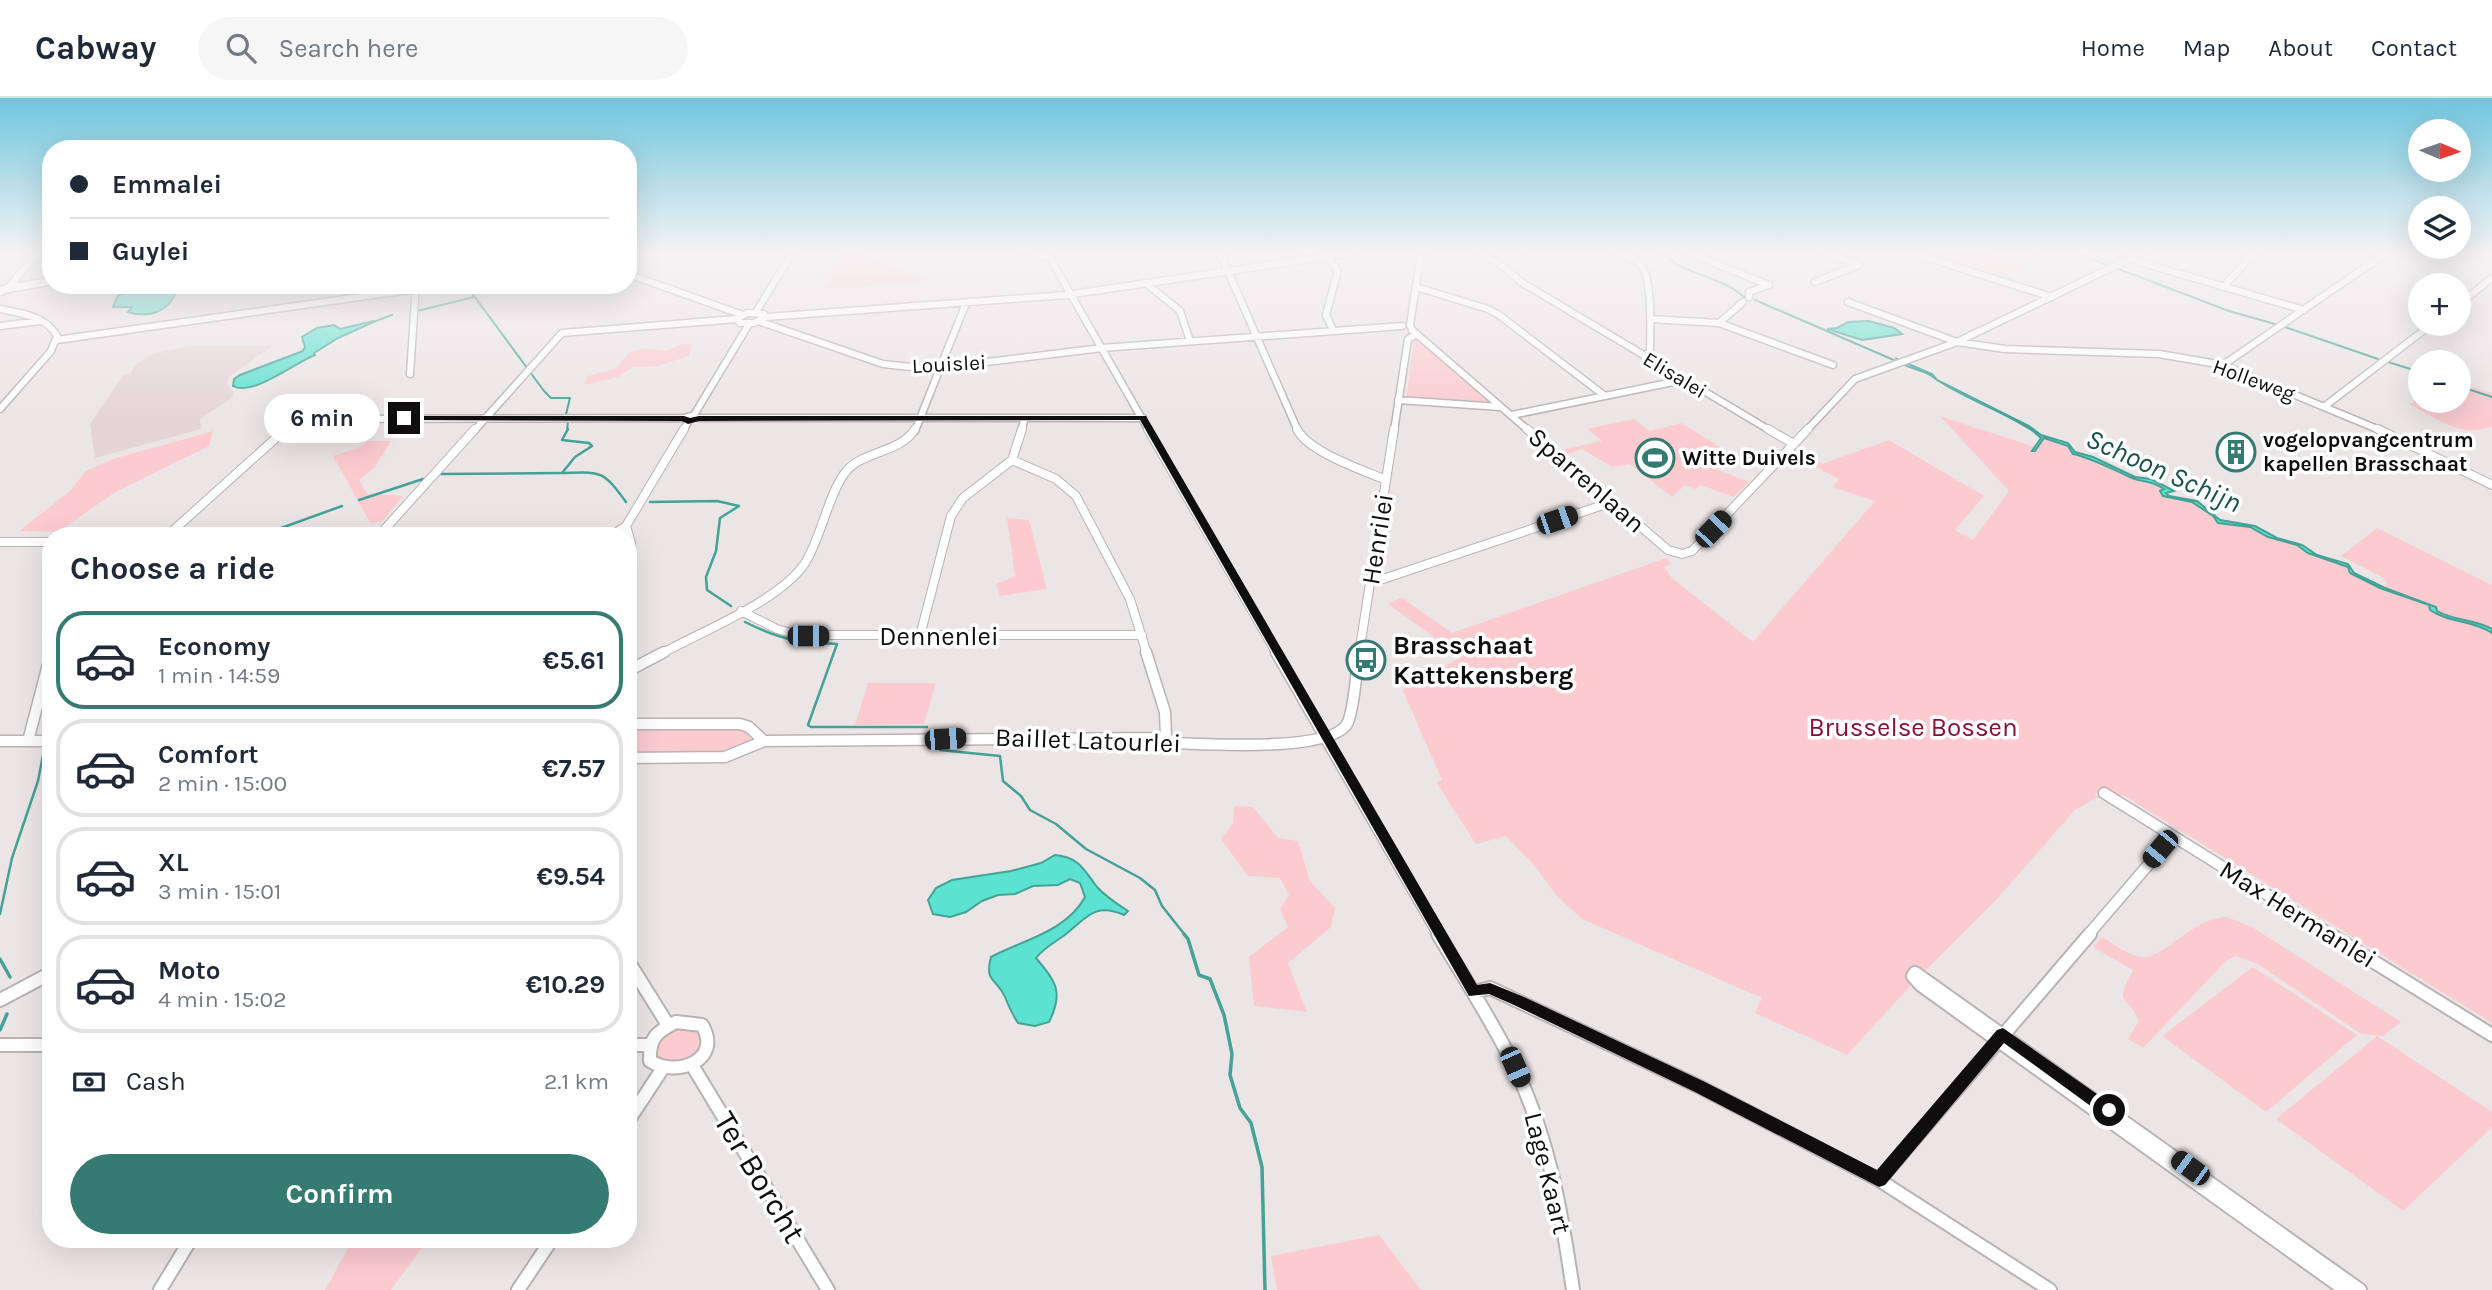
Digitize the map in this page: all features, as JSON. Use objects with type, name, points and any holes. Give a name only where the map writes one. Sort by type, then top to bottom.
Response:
[{"type":"street","points":[[0,309],[40,321],[56,331],[57,340]]},
{"type":"street","points":[[0,409],[57,340],[270,309]]},
{"type":"street","points":[[410,374],[415,309]]},
{"type":"street","points":[[718,309],[740,317]]},
{"type":"street","points":[[387,527],[562,333],[740,317],[756,312],[758,309]]},
{"type":"street","points":[[740,317],[740,323],[749,324],[764,319],[895,309]]},
{"type":"street","points":[[637,665],[779,590],[803,568],[844,473],[865,458],[909,437],[921,418],[964,309]]},
{"type":"street","name":"Lage Kaart","points":[[1080,309],[1515,1067],[1547,1148],[1562,1211],[1573,1290]]},
{"type":"street","points":[[1177,309],[1190,341]]},
{"type":"street","points":[[1244,309],[1300,435],[1323,453],[1386,480]]},
{"type":"street","points":[[1328,309],[1326,315],[1333,330]]},
{"type":"street","name":"Sparrenlaan","points":[[1413,309],[1410,325],[1417,334],[1672,552],[1685,554],[1692,551],[1794,444]]},
{"type":"street","points":[[1487,309],[1499,315],[1605,396]]},
{"type":"street","name":"Elisalei","points":[[1565,309],[1794,444]]},
{"type":"street","points":[[1644,356],[1650,352],[1649,309]]},
{"type":"street","points":[[1719,323],[1735,309]]},
{"type":"street","name":"Holleweg","points":[[1866,309],[1957,342],[2005,349],[2159,354],[2222,365],[2398,437],[2492,485]]},
{"type":"street","points":[[1794,444],[1855,379],[1957,342],[2027,309]]},
{"type":"street","points":[[2299,309],[2304,310]]},
{"type":"street","points":[[2222,365],[2304,310]]},
{"type":"street","name":"Louislei","points":[[756,312],[764,314],[764,319],[883,364],[940,369],[1102,348],[1402,326]]},
{"type":"street","points":[[1650,319],[1719,323],[1833,365]]},
{"type":"street","points":[[0,326],[40,321]]},
{"type":"street","points":[[626,526],[749,324]]},
{"type":"street","name":"Henrilei","points":[[1327,739],[1342,733],[1347,727],[1408,339],[1417,334]]},
{"type":"street","points":[[2325,406],[2416,336]]},
{"type":"street","points":[[1512,415],[1683,380]]},
{"type":"street","points":[[0,401],[9,399]]},
{"type":"street","name":"Sparrenlaan","points":[[1398,400],[1502,407]]},
{"type":"street","points":[[290,406],[297,419]]},
{"type":"street","points":[[920,636],[951,516],[963,498],[1012,460],[1026,418]]},
{"type":"street","points":[[177,527],[297,419],[1143,418]]},
{"type":"street","points":[[1012,460],[1056,479],[1073,492],[1129,599],[1165,712],[1166,738]]},
{"type":"street","points":[[1371,579],[1383,579],[1612,502]]},
{"type":"street","points":[[0,542],[42,542]]},
{"type":"street","name":"Dennenlei","points":[[741,611],[784,632],[797,635],[1142,635]]},
{"type":"street","points":[[28,741],[42,687]]},
{"type":"street","name":"Baillet Latourlei","points":[[637,724],[740,724],[749,727],[765,740]]},
{"type":"street","name":"Baillet Latourlei","points":[[637,758],[725,757],[765,740],[1166,738],[1175,743],[1285,743],[1327,739]]},
{"type":"street","points":[[0,741],[42,741]]},
{"type":"street","name":"Max Hermanlei","points":[[2104,793],[2492,1035]]},
{"type":"street","points":[[1879,1180],[2173,836]]},
{"type":"street","points":[[2344,1290],[2000,1038],[1915,972],[1913,976],[1921,985],[2000,1038],[2361,1290]]},
{"type":"street","points":[[637,976],[667,1026]]},
{"type":"street","points":[[0,1000],[42,978]]},
{"type":"street","points":[[1474,992],[1490,988],[1700,1087],[1879,1180],[2050,1290]]},
{"type":"street","points":[[637,1045],[649,1045],[667,1026],[694,1022],[708,1031],[708,1046],[692,1065],[676,1069],[663,1068],[650,1061],[649,1045]]},
{"type":"street","points":[[0,1045],[42,1045]]},
{"type":"street","name":"Ter Borcht","points":[[692,1065],[828,1290]]},
{"type":"street","points":[[637,1107],[663,1068]]},
{"type":"street","points":[[160,1290],[186,1248]]},
{"type":"street","points":[[518,1290],[546,1248]]},
{"type":"shaded area","points":[[131,309],[163,309],[151,314],[128,312]]},
{"type":"shaded area","points":[[373,321],[338,338],[314,353],[315,355],[262,383],[251,387],[233,386],[234,379],[240,375],[303,351],[305,347],[302,337],[317,328],[334,325],[340,329]]},
{"type":"shaded area","points":[[1869,321],[1894,328],[1902,334],[1862,340],[1827,329],[1837,328],[1848,322]]},
{"type":"shaded area","points":[[190,346],[272,346],[229,377],[227,383],[233,391],[232,398],[200,419],[201,429],[95,458],[90,424],[123,375],[131,373],[134,366],[152,354]]},
{"type":"shaded area","points":[[1897,359],[1932,374],[1937,379],[1899,362]]},
{"type":"shaded area","points":[[1938,381],[2029,426],[2041,435],[2068,443],[2075,452],[2093,457],[2135,477],[2151,479],[2174,491],[2166,493],[2169,496],[2197,501],[2220,520],[2255,526],[2277,538],[2302,545],[2317,555],[2348,564],[2354,573],[2385,588],[2436,607],[2437,611],[2444,614],[2485,626],[2492,629],[2492,633],[2437,614],[2430,610],[2429,605],[2380,588],[2350,573],[2348,567],[2308,553],[2297,545],[2268,537],[2250,527],[2218,523],[2213,516],[2192,502],[2163,496],[2160,491],[2164,489],[2159,486],[2073,454],[2068,446],[2044,438],[2035,451],[2032,451],[2041,438],[2033,431]]},
{"type":"shaded area","points":[[1055,855],[1070,858],[1084,870],[1100,891],[1128,911],[1124,915],[1104,910],[1090,915],[1036,958],[1053,981],[1057,995],[1049,1022],[1035,1026],[1018,1023],[1016,1020],[1002,991],[990,976],[991,957],[1042,934],[1067,919],[1085,897],[1080,883],[1070,879],[1058,885],[1033,886],[1015,894],[998,895],[982,901],[966,912],[950,917],[933,914],[928,900],[936,888],[952,880],[1011,871],[1041,863]]},
{"type":"green space","points":[[1414,340],[1421,340],[1494,404],[1406,398]]},
{"type":"green space","points":[[682,344],[692,344],[689,356],[654,367],[633,367],[618,377],[583,385],[588,376],[615,369],[629,353],[644,348],[666,351]]},
{"type":"green space","points":[[2471,386],[2492,393],[2492,426],[2481,430],[2460,429],[2426,413],[2471,413]]},
{"type":"green space","name":"Brusselse Bossen","points":[[1940,416],[2035,447],[2035,451],[2044,438],[2057,441],[2073,454],[2159,486],[2164,489],[2160,491],[2163,496],[2192,502],[2213,516],[2213,520],[2250,527],[2268,537],[2297,545],[2308,553],[2348,567],[2350,573],[2380,588],[2429,605],[2430,609],[2478,625],[2492,633],[2492,1023],[2123,795],[2118,796],[2106,788],[2095,794],[2098,797],[2075,810],[1996,900],[1911,985],[1847,1055],[1755,1013],[1762,998],[1582,919],[1556,895],[1534,865],[1506,836],[1476,844],[1436,782],[1442,780],[1403,691],[1407,679],[1429,674],[1462,657],[1388,604],[1401,597],[1452,633],[1666,558],[1672,564],[1664,567],[1672,578],[1753,642],[1875,501],[1833,487],[1839,479],[1795,456],[1802,453],[1822,464],[1889,440],[1984,496],[1955,530],[1973,540],[2009,491]]},
{"type":"green space","name":"Witte Duivels","points":[[1634,419],[1650,431],[1681,423],[1722,448],[1705,465],[1749,482],[1734,497],[1701,485],[1695,489],[1685,485],[1672,497],[1630,464],[1612,467],[1582,449],[1567,454],[1562,450],[1602,441],[1587,429]]},
{"type":"green space","points":[[213,431],[209,446],[114,493],[65,527],[42,527],[42,532],[19,531],[69,492],[86,471],[113,459]]},
{"type":"green space","points":[[368,441],[391,441],[375,467],[359,480],[367,494],[403,496],[383,520],[371,524],[333,456],[361,447]]},
{"type":"green space","points":[[1007,518],[1029,520],[1047,589],[1000,596],[996,584],[1015,576]]},
{"type":"green space","points":[[2377,528],[2492,585],[2492,629],[2437,611],[2436,606],[2385,588],[2387,583],[2382,577],[2341,556]]},
{"type":"green space","points":[[868,683],[936,683],[924,724],[855,725]]},
{"type":"green space","points":[[637,726],[742,727],[752,737],[750,742],[737,752],[637,756]]},
{"type":"green space","points":[[1234,806],[1253,807],[1278,838],[1298,841],[1310,881],[1335,908],[1331,927],[1288,963],[1307,1012],[1254,1006],[1249,957],[1288,927],[1280,909],[1289,895],[1280,878],[1248,876],[1221,839],[1233,824]]},
{"type":"green space","points":[[2227,917],[2252,927],[2401,1022],[2383,1036],[2361,1034],[2258,964],[2235,956],[2226,961],[2143,1048],[2128,1039],[2139,1021],[2123,995],[2133,970],[2093,947],[2102,937],[2132,954],[2150,956],[2202,924]]},
{"type":"green space","points":[[2253,967],[2357,1035],[2266,1112],[2162,1036]]},
{"type":"green space","points":[[677,1026],[701,1030],[700,1050],[691,1059],[672,1065],[654,1056],[658,1039]]},
{"type":"green space","points":[[2377,1036],[2492,1112],[2492,1127],[2403,1211],[2276,1119]]},
{"type":"green space","points":[[1379,1235],[1421,1290],[1277,1290],[1271,1256]]},
{"type":"green space","points":[[348,1248],[421,1248],[391,1290],[325,1290]]},
{"type":"waterway","points":[[417,311],[427,309]]},
{"type":"waterway","points":[[483,309],[544,391],[551,398],[570,398],[566,414]]},
{"type":"waterway","points":[[1775,309],[1896,361]]},
{"type":"waterway","points":[[2223,309],[2275,324]]},
{"type":"waterway","points":[[373,322],[392,315]]},
{"type":"waterway","points":[[2285,327],[2378,359]]},
{"type":"waterway","points":[[2388,362],[2408,368]]},
{"type":"waterway","points":[[2471,390],[2492,397]]},
{"type":"waterway","points":[[567,431],[568,421]]},
{"type":"waterway","points":[[567,431],[562,440],[589,443],[592,446],[575,457],[562,473],[585,472],[600,475],[611,483],[626,502]]},
{"type":"waterway","points":[[441,474],[560,473]]},
{"type":"waterway","points":[[359,500],[423,479]]},
{"type":"waterway","points":[[650,502],[717,501],[739,506],[720,518],[716,551],[706,577],[707,590],[731,606]]},
{"type":"waterway","points":[[284,527],[342,506]]},
{"type":"waterway","points":[[745,622],[790,639],[837,644],[808,725],[811,727],[927,727]]},
{"type":"waterway","points":[[940,750],[1000,756],[1003,781],[1021,796],[1030,810],[1056,824],[1086,849],[1140,878],[1155,890],[1162,906],[1185,935]]},
{"type":"waterway","points":[[0,914],[12,858],[38,781],[42,760]]},
{"type":"waterway","points":[[1184,934],[1199,975],[1210,979],[1224,1015],[1232,1054],[1230,1075],[1240,1108],[1251,1123],[1262,1167],[1265,1290]]},
{"type":"waterway","points":[[0,959],[10,977]]},
{"type":"waterway","points":[[0,1030],[7,1014]]},
{"type":"place","name":"vogelopvangcentrum kapellen Brasschaat","points":[[2236,452]]},
{"type":"place","name":"Witte Duivels","points":[[1655,458]]},
{"type":"place","name":"Brasschaat Kattekensberg","points":[[1366,660]]},
{"type":"route","points":[[404,418],[684,418],[688,422],[699,418],[1143,418],[1474,992],[1490,988],[1519,1001],[1700,1087],[1879,1180],[2003,1034],[2109,1110]]},
{"type":"water label","name":"Schoon Schijn","points":[[2164,470]]}]
